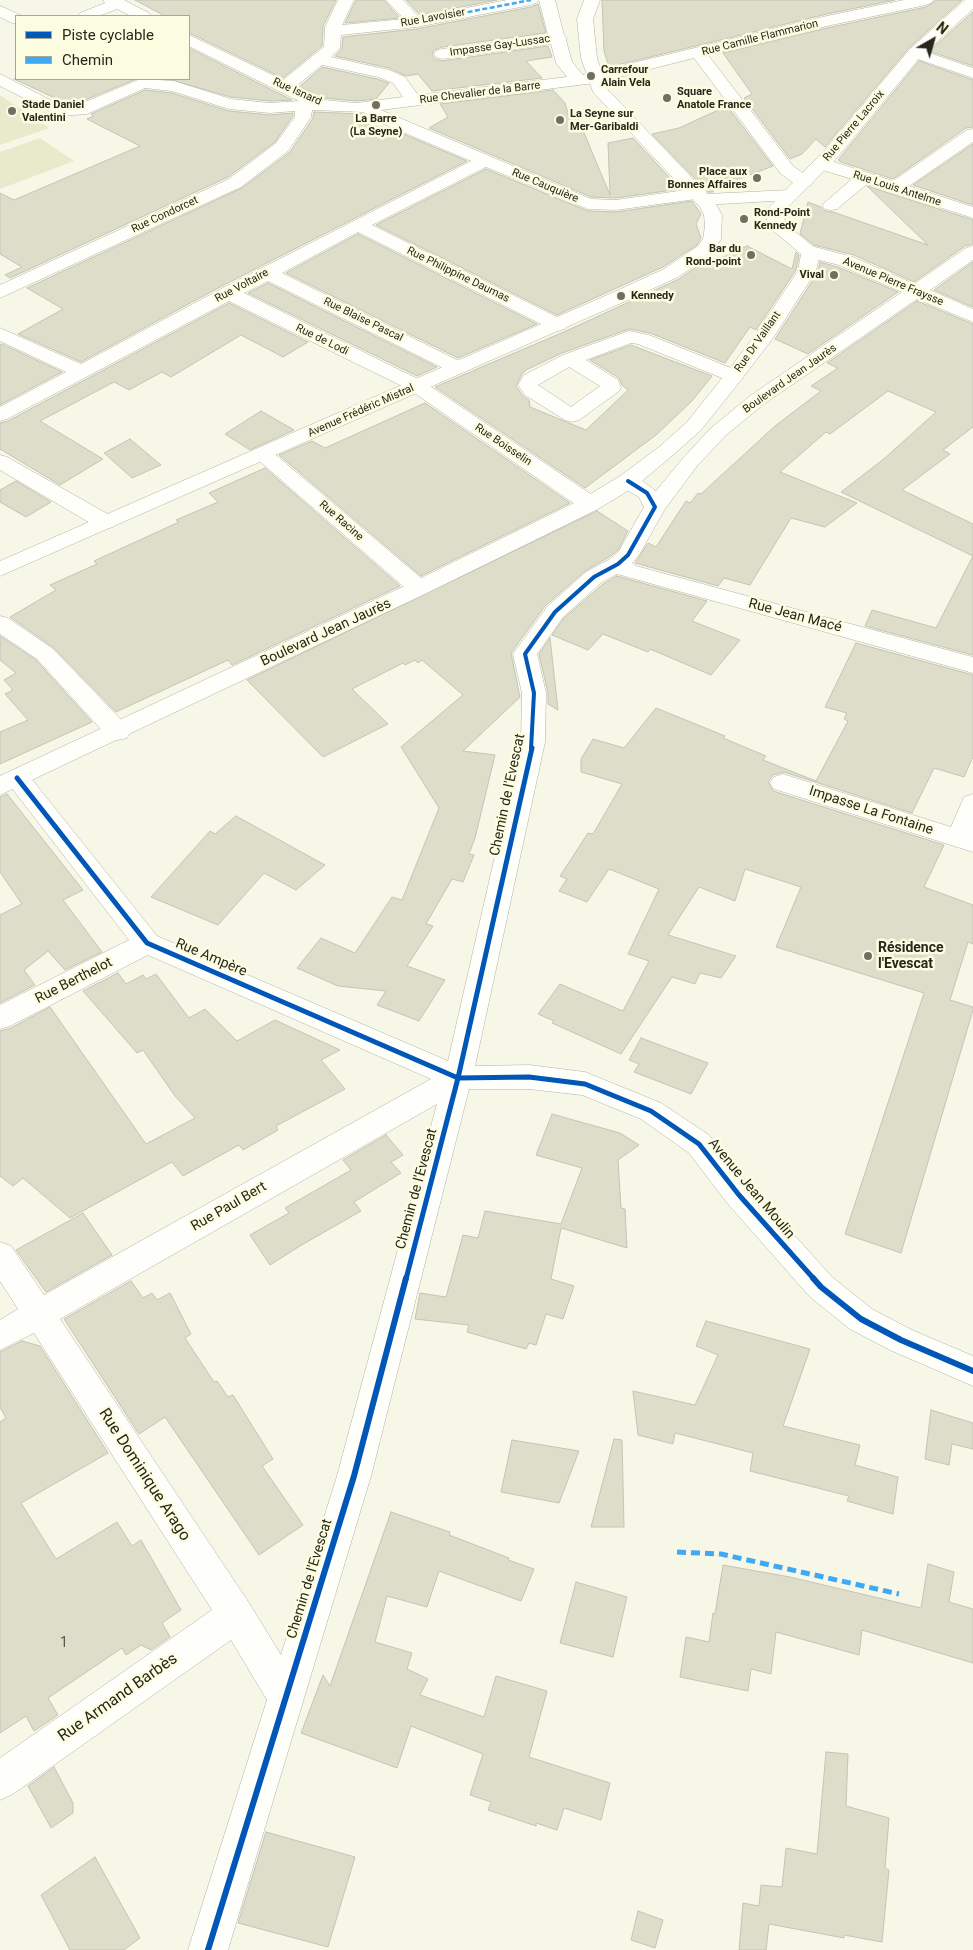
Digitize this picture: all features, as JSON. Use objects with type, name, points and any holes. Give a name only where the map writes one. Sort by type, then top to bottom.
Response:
[{"type":"street","points":[[394,0],[416,22]]},
{"type":"street","name":"Rue Lavoisier","points":[[334,31],[416,22],[531,0]]},
{"type":"street","points":[[547,0],[559,38],[564,63],[587,79],[601,92],[701,196]]},
{"type":"street","points":[[587,79],[589,58],[585,19],[592,0]]},
{"type":"street","name":"Rue Camille Flammarion","points":[[587,79],[699,54],[827,21],[926,0]]},
{"type":"street","name":"Rue Pierre Lacroix","points":[[811,252],[787,235],[776,222],[774,215],[780,205],[822,164],[915,53],[973,0]]},
{"type":"street","points":[[283,87],[294,81],[332,48],[334,31],[332,27],[343,1]]},
{"type":"street","points":[[88,15],[115,2],[141,15]]},
{"type":"street","points":[[0,12],[15,19]]},
{"type":"street","name":"Impasse Gay-Lussac","points":[[442,54],[559,38]]},
{"type":"street","name":"Rue Isnard","points":[[190,40],[322,105],[368,107],[422,100]]},
{"type":"street","points":[[915,53],[973,73]]},
{"type":"street","points":[[699,54],[787,170],[797,189]]},
{"type":"street","name":"Rue Chevalier de la Barre","points":[[318,59],[383,73],[399,80],[422,100],[587,79]]},
{"type":"street","points":[[0,79],[59,111],[81,110],[143,83],[174,86],[229,104],[270,108],[304,108],[322,105]]},
{"type":"street","points":[[422,100],[428,135]]},
{"type":"street","name":"Rue Cauquière","points":[[368,107],[376,114],[588,204],[616,205],[797,189]]},
{"type":"street","name":"Rue Condorcet","points":[[0,292],[235,183],[282,147],[303,117],[304,108]]},
{"type":"street","points":[[895,188],[973,134]]},
{"type":"street","name":"Rue Voltaire","points":[[0,415],[267,272],[486,160]]},
{"type":"street","name":"Rue Louis Antelme","points":[[822,164],[973,213]]},
{"type":"street","points":[[831,205],[864,178]]},
{"type":"street","name":"Avenue Frédéric Mistral","points":[[0,569],[671,274],[706,250],[712,239],[713,216],[701,196]]},
{"type":"street","name":"Rue Philippine Daumas","points":[[358,225],[558,325]]},
{"type":"street","name":"Avenue Pierre Fraysse","points":[[811,252],[846,261],[973,316]]},
{"type":"street","name":"Rue Dr Vaillant","points":[[694,426],[763,338],[806,271],[811,252]]},
{"type":"street","name":"Boulevard Jean Jaurès","points":[[655,507],[718,432],[757,400],[973,252]]},
{"type":"street","name":"Rue Blaise Pascal","points":[[267,272],[458,368]]},
{"type":"street","name":"Rue de Lodi","points":[[228,293],[417,386]]},
{"type":"street","points":[[0,334],[81,371]]},
{"type":"street","points":[[570,359],[636,336],[734,376]]},
{"type":"street","name":"Rue Boisselin","points":[[417,386],[590,504]]},
{"type":"street","name":"Boulevard Jean Jaurès","points":[[8,782],[118,732],[590,504],[636,474],[694,426]]},
{"type":"street","name":"Rue Racine","points":[[263,454],[419,588]]},
{"type":"street","points":[[0,461],[105,522]]},
{"type":"street","points":[[636,474],[676,480]]},
{"type":"street","points":[[636,474],[655,507]]},
{"type":"street","name":"Chemin de l'Evescat","points":[[208,1950],[354,1476],[458,1078],[533,742],[534,693],[525,654],[554,612],[594,577],[618,564],[628,555],[655,507]]},
{"type":"street","name":"Rue Jean Macé","points":[[618,564],[628,571],[973,665]]},
{"type":"street","points":[[0,623],[45,654],[118,732]]},
{"type":"street","name":"Rue Ampère","points":[[8,782],[147,943],[458,1078]]},
{"type":"street","name":"Impasse La Fontaine","points":[[784,783],[966,841]]},
{"type":"street","points":[[966,841],[973,803]]},
{"type":"street","name":"Rue Berthelot","points":[[0,1018],[147,943]]},
{"type":"street","name":"Avenue Jean Moulin","points":[[458,1078],[529,1077],[585,1084],[651,1111],[699,1144],[740,1195],[821,1287],[861,1319],[901,1340],[973,1372]]},
{"type":"street","name":"Rue Paul Bert","points":[[0,1336],[458,1078]]},
{"type":"street","name":"Rue Dominique Arago","points":[[0,1255],[236,1616],[286,1697]]},
{"type":"street","name":"Rue Armand Barbès","points":[[0,1781],[236,1616]]},
{"type":"green space","name":"Stade Daniel Valentini","points":[[0,95],[49,128],[0,145]]},
{"type":"green space","points":[[40,138],[74,161],[0,189],[0,152]]},
{"type":"building","points":[[135,0],[336,0],[323,26],[322,46],[283,78],[190,33],[190,15],[163,15]]},
{"type":"building","points":[[356,0],[384,0],[400,18],[345,23]]},
{"type":"building","points":[[406,0],[497,0],[420,15]]},
{"type":"building","points":[[602,0],[895,0],[827,14],[609,67],[604,51]]},
{"type":"building","points":[[936,0],[962,0],[908,49],[825,147],[816,139],[802,154],[790,159],[744,98],[752,94],[723,53],[926,7]]},
{"type":"building","points":[[538,4],[546,33],[442,47],[434,50],[432,55],[435,59],[442,61],[548,46],[552,57],[526,61],[542,78],[432,91],[418,74],[406,76],[389,68],[335,56],[342,48],[343,37],[416,29],[531,7]]},
{"type":"building","points":[[973,12],[973,66],[929,51]]},
{"type":"building","points":[[190,49],[292,100],[270,101],[231,97],[172,80],[190,80]]},
{"type":"building","points":[[919,61],[973,80],[973,127],[966,128],[893,179],[838,160]]},
{"type":"building","points":[[322,67],[389,83],[376,99],[356,101],[324,98],[299,87]]},
{"type":"building","points":[[16,80],[134,80],[78,103],[68,104]]},
{"type":"building","points":[[145,90],[172,93],[229,111],[270,115],[293,113],[293,116],[275,142],[228,177],[10,278],[5,275],[22,267],[0,254],[0,193],[14,200],[140,146],[87,119],[94,116],[91,114]]},
{"type":"building","points":[[553,90],[565,103],[570,121],[574,109],[610,195],[608,143],[633,138],[680,189],[616,198],[591,197],[429,128],[448,117],[440,104]]},
{"type":"building","points":[[727,106],[773,166],[721,186],[715,186],[713,192],[708,192],[707,188],[703,187],[652,134],[679,128]]},
{"type":"building","points":[[314,112],[362,114],[357,122],[396,131],[467,161],[220,287],[81,362],[18,334],[63,309],[27,288],[242,188],[290,152],[313,118]]},
{"type":"building","points":[[973,144],[973,205],[913,185]]},
{"type":"building","points":[[486,169],[588,211],[616,212],[692,201],[701,214],[696,224],[701,238],[697,245],[663,267],[557,315],[376,225]]},
{"type":"building","points":[[867,186],[973,220],[973,244],[965,246],[914,282],[854,255],[814,245],[800,234],[808,202],[821,207],[825,211],[833,212],[928,245]]},
{"type":"building","points":[[358,234],[537,324],[458,358],[286,273]]},
{"type":"building","points":[[747,246],[792,269],[796,252],[799,255],[796,270],[756,330],[750,327],[725,363],[650,333],[629,329],[562,353],[526,370],[522,374],[516,386],[523,396],[529,400],[530,407],[586,430],[628,390],[622,385],[619,378],[590,360],[631,345],[712,376],[692,401],[656,435],[585,488],[435,387],[566,331],[679,279],[709,258],[711,263]]},
{"type":"building","points":[[820,262],[838,267],[898,292],[808,354],[775,339],[818,272]]},
{"type":"building","points":[[973,262],[973,307],[934,290]]},
{"type":"building","points":[[268,283],[437,367],[417,376],[248,293]]},
{"type":"building","points":[[917,301],[973,324],[973,427],[943,450],[950,454],[902,490],[973,524],[973,556],[841,492],[885,458],[936,412],[888,391],[830,434],[826,432],[780,472],[857,503],[825,527],[791,518],[750,585],[724,578],[718,586],[635,563],[648,543],[656,547],[686,501],[690,503],[698,493],[701,494],[775,426],[821,391],[811,386],[838,368],[827,363]]},
{"type":"building","points":[[229,303],[308,342],[283,357],[241,335],[171,377],[162,372],[129,390],[114,382],[40,421],[103,459],[60,485],[0,449],[0,423],[8,421]]},
{"type":"building","points":[[2,344],[62,372],[0,405],[0,345]]},
{"type":"building","points":[[425,403],[570,503],[421,576],[279,455],[312,441],[325,448]]},
{"type":"building","points":[[261,411],[294,430],[250,450],[225,434]]},
{"type":"building","points":[[130,439],[161,465],[132,478],[104,453]]},
{"type":"building","points":[[265,468],[400,586],[232,665],[228,660],[116,712],[54,648],[10,617],[56,590],[50,585],[97,564],[94,561],[179,522],[176,520],[218,502],[209,493]]},
{"type":"building","points":[[16,481],[51,502],[26,517],[0,502],[0,490]]},
{"type":"building","points":[[597,511],[628,531],[618,550],[585,571],[545,606],[511,653],[520,697],[463,751],[495,755],[475,838],[469,854],[474,855],[463,882],[452,879],[426,924],[433,926],[407,966],[445,980],[419,1021],[377,1005],[386,991],[338,986],[297,968],[321,938],[355,953],[392,897],[402,900],[439,808],[401,747],[463,695],[422,660],[418,663],[415,660],[405,665],[403,663],[352,689],[388,724],[323,757],[247,680]]},
{"type":"building","points":[[973,556],[973,655],[865,626],[872,610],[936,628]]},
{"type":"building","points":[[617,576],[707,601],[692,621],[740,640],[711,675],[650,649],[648,652],[603,634],[588,650],[552,635],[564,618],[603,584]]},
{"type":"building","points":[[0,636],[36,660],[92,722],[0,764],[0,732],[28,720],[5,694],[13,690],[4,680],[16,673],[0,660]]},
{"type":"building","points":[[550,638],[558,710],[548,704],[548,693],[539,654]]},
{"type":"building","points":[[856,643],[973,675],[973,757],[964,777],[934,768],[912,813],[784,772],[773,775],[768,782],[773,791],[944,845],[924,887],[973,905],[973,944],[968,942],[950,1000],[973,1007],[973,1010],[901,1253],[845,1234],[924,993],[776,947],[801,887],[745,869],[735,901],[699,887],[668,935],[736,956],[721,978],[700,973],[695,984],[672,977],[621,1054],[552,1023],[554,1021],[538,1014],[560,984],[623,1011],[649,961],[628,954],[659,889],[609,869],[587,902],[559,891],[567,879],[560,876],[588,833],[593,834],[622,784],[581,772],[581,759],[593,739],[624,748],[656,708],[725,736],[723,738],[766,756],[763,760],[816,781],[848,721],[844,719],[847,713],[825,707]]},
{"type":"building","points":[[7,794],[83,890],[63,900],[102,952],[65,970],[48,951],[24,970],[35,985],[0,1003],[0,915],[22,904],[0,872],[0,797]]},
{"type":"building","points":[[236,816],[325,865],[296,890],[264,873],[218,925],[151,897],[210,831],[215,834]]},
{"type":"building","points":[[118,973],[126,984],[143,975],[146,979],[156,974],[189,1018],[205,1009],[237,1041],[275,1020],[340,1050],[321,1060],[345,1089],[276,1126],[278,1130],[243,1150],[239,1145],[183,1176],[172,1162],[70,1218],[23,1178],[13,1186],[0,1176],[0,1031],[11,1028],[50,1007],[146,1144],[195,1118],[175,1096],[143,1050],[137,1053],[83,991]]},
{"type":"building","points":[[641,1038],[708,1063],[691,1094],[634,1072],[639,1064],[629,1060]]},
{"type":"building","points":[[552,1114],[620,1133],[639,1145],[618,1160],[621,1208],[625,1209],[627,1248],[561,1228],[551,1279],[574,1286],[563,1319],[546,1314],[536,1345],[529,1343],[526,1349],[467,1332],[469,1325],[415,1319],[420,1293],[446,1297],[463,1235],[478,1238],[485,1211],[561,1224],[582,1168],[536,1155]]},
{"type":"building","points":[[386,1135],[403,1155],[391,1162],[401,1173],[354,1202],[361,1211],[270,1265],[250,1235],[289,1213],[285,1208],[351,1170],[343,1160]]},
{"type":"building","points":[[83,1213],[112,1255],[46,1292],[16,1250]]},
{"type":"building","points":[[131,1281],[143,1298],[152,1293],[157,1300],[170,1293],[191,1334],[185,1338],[214,1382],[217,1381],[228,1397],[233,1395],[273,1459],[262,1466],[303,1525],[259,1555],[165,1417],[139,1434],[64,1319]]},
{"type":"building","points":[[706,1321],[810,1349],[783,1426],[860,1445],[855,1465],[898,1477],[893,1514],[847,1501],[849,1496],[750,1471],[753,1453],[675,1433],[673,1444],[638,1435],[633,1391],[695,1405],[718,1355],[696,1346]]},
{"type":"building","points":[[22,1341],[40,1346],[108,1453],[21,1503],[56,1559],[117,1522],[132,1546],[141,1540],[181,1610],[162,1623],[170,1637],[151,1650],[141,1645],[126,1655],[122,1648],[48,1698],[58,1715],[34,1731],[26,1716],[0,1733],[0,1422],[6,1418],[0,1407],[0,1352]]},
{"type":"building","points":[[931,1410],[973,1423],[973,1449],[952,1444],[949,1465],[925,1459]]},
{"type":"building","points":[[614,1439],[622,1440],[624,1527],[591,1527]]},
{"type":"building","points":[[512,1440],[579,1451],[559,1503],[501,1492]]},
{"type":"building","points":[[391,1512],[450,1532],[449,1535],[534,1569],[521,1601],[439,1571],[427,1607],[387,1596],[375,1642],[412,1653],[407,1669],[428,1679],[420,1695],[484,1717],[496,1676],[547,1691],[529,1757],[610,1783],[601,1820],[564,1808],[557,1830],[536,1823],[536,1826],[488,1810],[491,1802],[470,1795],[483,1754],[411,1726],[397,1768],[301,1733],[323,1675],[330,1686]]},
{"type":"building","points":[[928,1564],[954,1572],[949,1602],[973,1609],[973,1663],[862,1630],[859,1655],[776,1632],[771,1674],[751,1669],[748,1691],[680,1677],[686,1637],[709,1642],[723,1565],[790,1577],[921,1608]]},
{"type":"building","points":[[576,1582],[627,1597],[613,1657],[560,1643]]},
{"type":"building","points":[[826,1752],[848,1754],[846,1806],[889,1818],[885,1868],[889,1870],[882,1942],[844,1935],[844,1938],[769,1924],[766,1950],[739,1950],[743,1903],[759,1906],[761,1885],[782,1887],[786,1848],[817,1854]]},
{"type":"building","points":[[54,1767],[73,1803],[73,1813],[51,1828],[28,1786]]},
{"type":"building","points":[[266,1832],[355,1857],[328,1947],[238,1923]]},
{"type":"building","points":[[95,1857],[140,1938],[124,1950],[70,1950],[41,1895]]},
{"type":"building","points":[[638,1911],[663,1920],[655,1948],[631,1940]]},
{"type":"marked path","points":[[416,22],[531,0]]},
{"type":"marked path","points":[[677,1552],[721,1554],[899,1594]]},
{"type":"cycle path","points":[[208,1950],[354,1476],[458,1078],[533,742],[534,693],[525,654],[555,612],[594,577],[618,564],[628,555],[655,507],[647,493],[628,481]]},
{"type":"cycle path","points":[[17,778],[147,943],[458,1078],[529,1077],[585,1084],[651,1111],[699,1144],[739,1195],[821,1287],[861,1319],[901,1340],[973,1371]]},
{"type":"place","name":"Carrefour Alain Vela","points":[[591,76]]},
{"type":"place","name":"Square Anatole France","points":[[667,98]]},
{"type":"place","name":"La Barre (La Seyne)","points":[[376,105]]},
{"type":"place","name":"Stade Daniel Valentini","points":[[12,111]]},
{"type":"place","name":"La Seyne sur Mer-Garibaldi","points":[[560,120]]},
{"type":"place","name":"Place aux Bonnes Affaires","points":[[757,178]]},
{"type":"place","name":"Rond-Point Kennedy","points":[[744,219]]},
{"type":"place","name":"Bar du Rond-point","points":[[751,255]]},
{"type":"place","name":"Vival","points":[[834,275]]},
{"type":"place","name":"Kennedy","points":[[621,296]]},
{"type":"place","name":"Résidence l'Evescat","points":[[868,956]]}]
